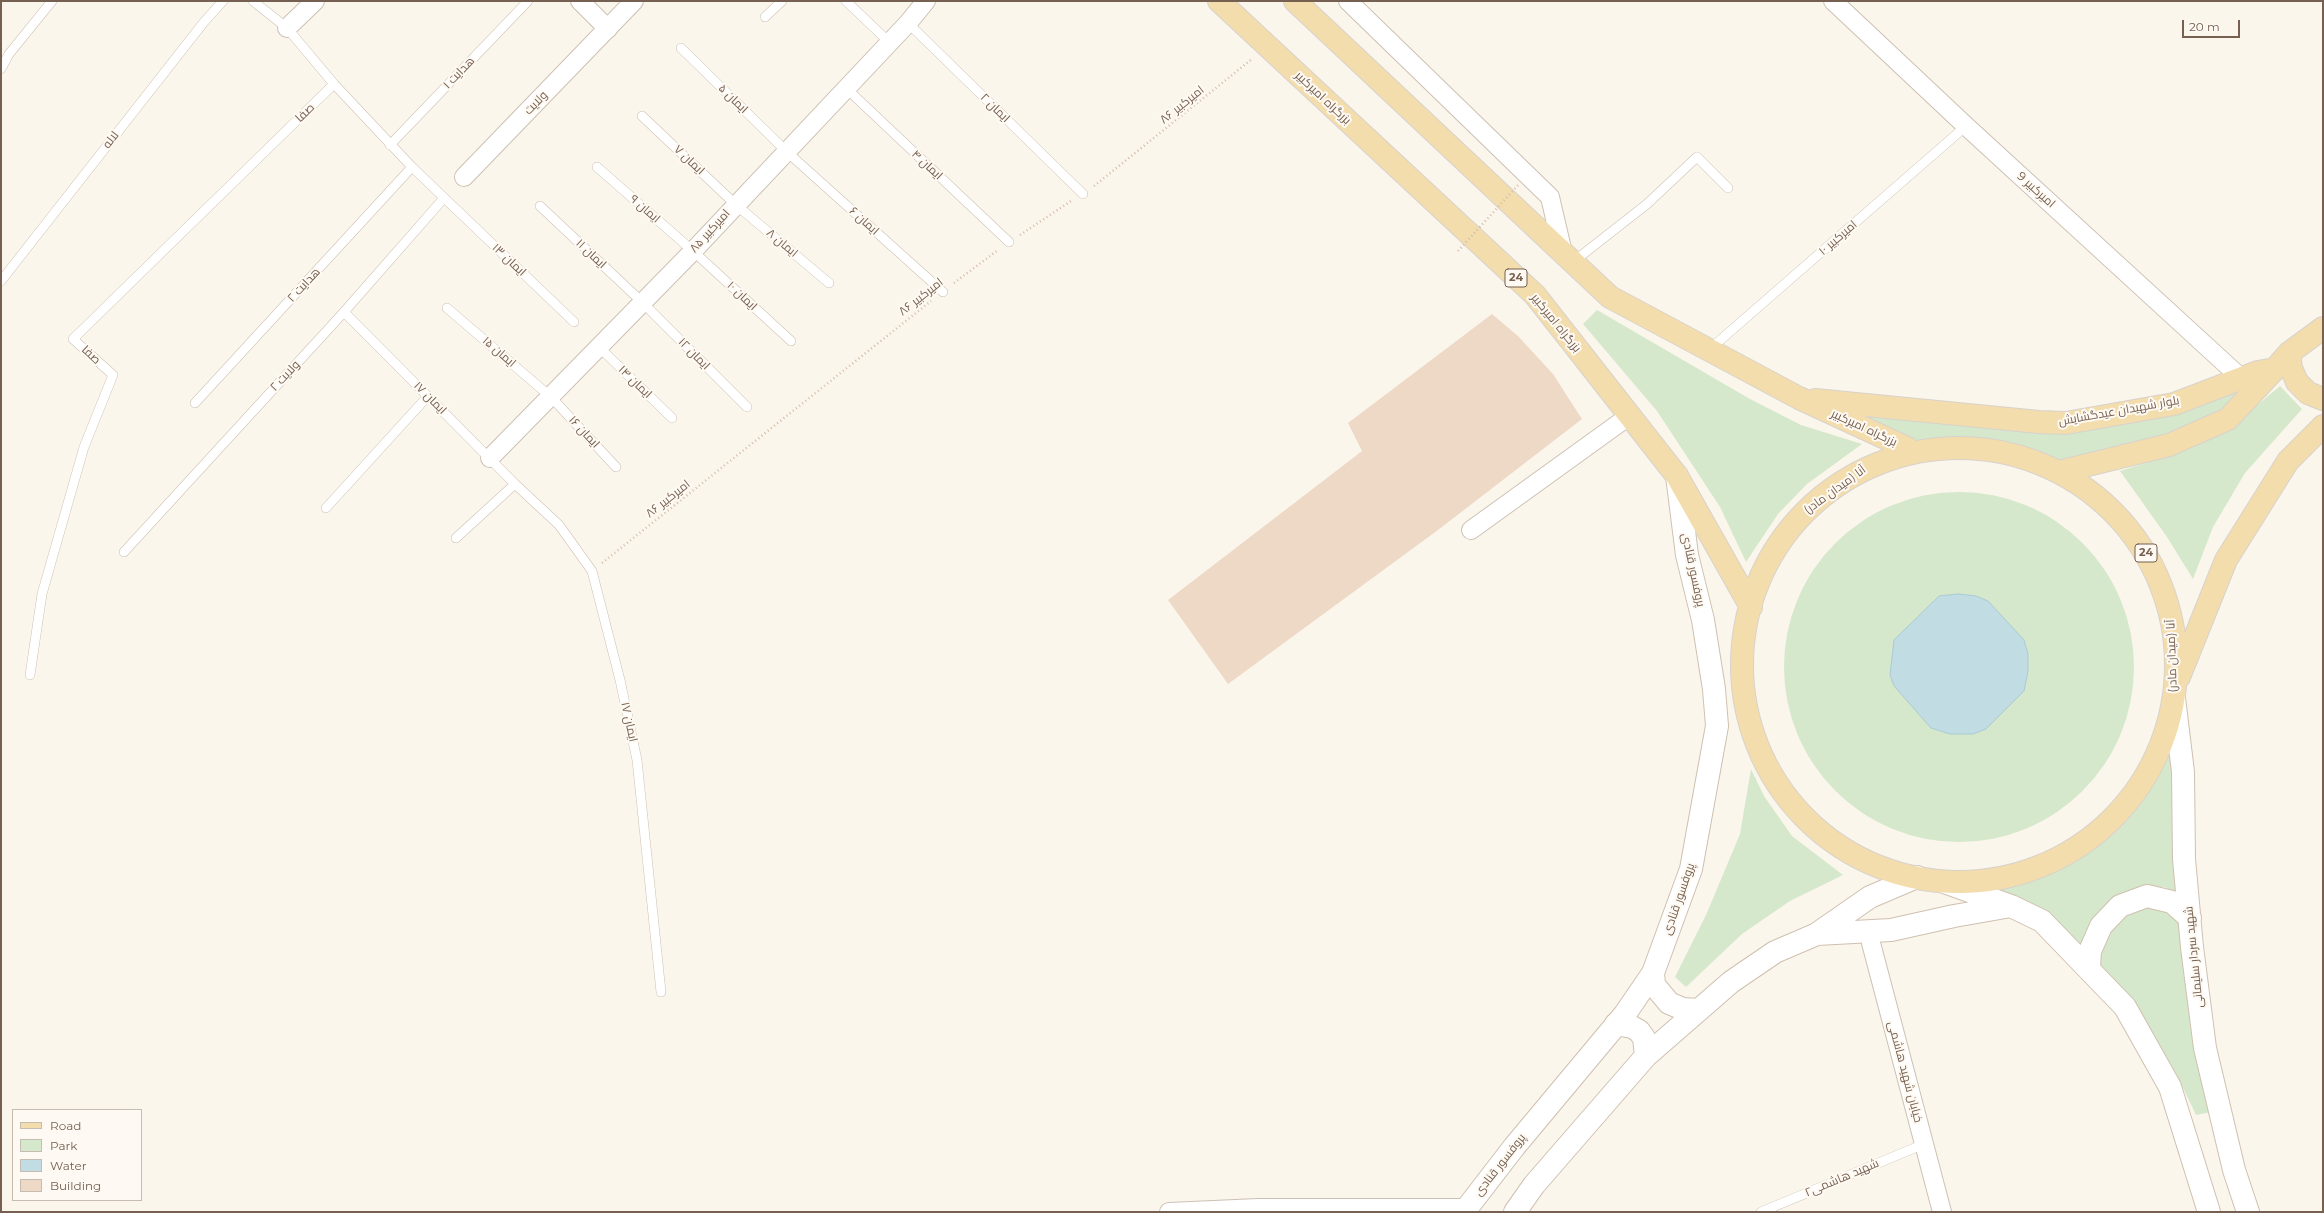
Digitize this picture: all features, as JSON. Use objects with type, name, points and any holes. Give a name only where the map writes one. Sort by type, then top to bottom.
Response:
[{"type":"main road","name":"بزرگراه امیرکبیر","points":[[1219,1],[1535,295],[1677,476],[1751,607]]},
{"type":"main road","name":"بزرگراه امیرکبیر","points":[[1295,1],[1610,297],[1710,349],[1799,398],[1907,448]]},
{"type":"main road","name":"بلوار شهیدان عیدگشایش","points":[[1799,398],[2039,422],[2066,423],[2174,404],[2258,372],[2282,361],[2323,328]]},
{"type":"main road","points":[[2063,471],[2169,445],[2228,419],[2282,361],[2291,368],[2298,382],[2308,392],[2323,399]]},
{"type":"main road","name":"24","points":[[2175,691],[2226,560],[2288,462],[2323,426]]},
{"type":"main road","name":"آنا (میدان مادر)","points":[[1907,448],[2017,459],[2063,471],[2114,509],[2151,560],[2173,620],[2175,691],[2159,749],[2136,789],[2095,834],[2049,862],[1998,879],[1944,882],[1892,873],[1844,851],[1803,818],[1770,776],[1749,727],[1742,699],[1751,607],[1763,567],[1805,509],[1864,467],[1907,448]]},
{"type":"main road","name":"پروفسور قنادی","points":[[1466,1210],[1514,1147],[1616,1024],[1653,973],[1691,870],[1717,726],[1714,689],[1705,627],[1688,555],[1677,476]]},
{"type":"main road","name":"شهید سردار سلیمانی","points":[[2175,691],[2183,772],[2184,859],[2205,1048],[2234,1170],[2248,1212]]},
{"type":"main road","points":[[1515,1212],[1534,1185],[1646,1056],[1731,982],[1775,952],[1817,934],[1870,897],[1917,877]]},
{"type":"main road","points":[[1944,882],[2011,906],[2042,921],[2125,1006],[2170,1087],[2209,1212]]},
{"type":"main road","points":[[2089,969],[2090,950],[2101,926],[2120,906],[2147,896],[2172,902],[2190,918]]},
{"type":"main road","points":[[1817,934],[1898,929],[1954,916],[2011,906]]},
{"type":"main road","points":[[1653,973],[1654,985],[1669,1003],[1683,1009],[1699,1010]]},
{"type":"main road","points":[[1616,1024],[1632,1027],[1639,1031],[1644,1038],[1646,1056]]},
{"type":"street","points":[[288,28],[315,1]]},
{"type":"street","points":[[580,1],[608,29]]},
{"type":"street","name":"ولایت","points":[[464,177],[634,1]]},
{"type":"street","name":"امیرکبیر ۸۵","points":[[490,458],[693,250],[908,23],[926,1]]},
{"type":"street","points":[[1348,1],[1550,197],[1568,258]]},
{"type":"street","name":"امیرکبیر 9","points":[[1833,1],[1966,126],[2241,378]]},
{"type":"street","points":[[1471,530],[1629,416]]},
{"type":"street","name":"خیابان شهید هاشمی","points":[[1871,931],[1871,943],[1942,1212]]},
{"type":"street","points":[[1169,1212],[1258,1208],[1466,1210]]},
{"type":"lane","points":[[1,69],[9,54],[52,1]]},
{"type":"lane","name":"لاله","points":[[1,281],[204,22],[223,1]]},
{"type":"lane","name":"ایمان ۱۳","points":[[253,1],[288,28],[334,84],[390,145],[574,322]]},
{"type":"lane","name":"هدایت ۱","points":[[390,145],[528,1]]},
{"type":"lane","points":[[765,17],[782,1]]},
{"type":"lane","points":[[846,1],[889,42]]},
{"type":"lane","name":"ایمان ۲","points":[[908,23],[1083,194]]},
{"type":"lane","name":"ایمان ۵","points":[[681,48],[786,151]]},
{"type":"lane","name":"صفا","points":[[30,675],[42,594],[84,447],[113,375],[73,339],[334,84]]},
{"type":"lane","name":"ایمان ۴","points":[[846,88],[1009,242]]},
{"type":"lane","name":"ایمان ۷","points":[[642,116],[735,204]]},
{"type":"lane","name":"امیرکبیر ۱۰","points":[[1710,349],[1966,126]]},
{"type":"lane","name":"ایمان ۶","points":[[786,151],[943,292]]},
{"type":"lane","points":[[1568,258],[1647,204],[1697,157],[1728,188]]},
{"type":"lane","name":"هدایت ۲","points":[[195,402],[412,167]]},
{"type":"lane","name":"ایمان ۹","points":[[597,167],[693,250]]},
{"type":"lane","name":"ولایت ۲","points":[[124,552],[344,312],[444,198]]},
{"type":"lane","name":"ایمان ۸","points":[[735,204],[829,283]]},
{"type":"lane","name":"ایمان ۱۱","points":[[540,206],[642,302]]},
{"type":"lane","name":"ایمان ۱۰","points":[[693,250],[791,341]]},
{"type":"lane","name":"ایمان ۱۲","points":[[642,302],[746,407]]},
{"type":"lane","name":"ایمان ۱۵","points":[[447,308],[551,397]]},
{"type":"lane","name":"ایمان ۱۷","points":[[344,312],[515,484],[559,525],[592,571],[620,680],[637,760],[661,992]]},
{"type":"lane","name":"ایمان ۱۴","points":[[599,347],[672,418]]},
{"type":"lane","points":[[326,508],[428,396]]},
{"type":"lane","name":"ایمان ۱۶","points":[[551,397],[616,467]]},
{"type":"lane","points":[[456,538],[515,484]]},
{"type":"lane","name":"شهید هاشمی۲","points":[[1761,1212],[1924,1144]]},
{"type":"path","name":"امیرکبیر ۸۶","points":[[592,571],[943,292],[1009,242],[1103,181],[1268,46]]},
{"type":"path","points":[[1458,251],[1520,183]]},
{"type":"green space","points":[[1597,310],[1750,399],[1801,425],[1862,444],[1807,484],[1778,514],[1746,562],[1720,507],[1657,411],[1583,324]]},
{"type":"green space","points":[[2258,372],[2228,419],[2063,471],[2017,459],[1907,448],[1799,398],[2066,423]]},
{"type":"green space","points":[[2280,386],[2302,409],[2245,473],[2213,527],[2193,579],[2167,537],[2120,471],[2190,449],[2236,423]]},
{"type":"green space","points":[[1959,492],[1993,495],[2026,505],[2042,512],[2056,521],[2083,543],[2105,570],[2114,584],[2121,600],[2131,633],[2134,667],[2131,701],[2121,734],[2114,750],[2105,764],[2083,791],[2056,813],[2042,822],[2026,829],[1993,839],[1959,842],[1925,839],[1892,829],[1876,822],[1862,813],[1835,791],[1813,764],[1804,750],[1797,734],[1787,701],[1784,667],[1787,633],[1797,600],[1804,584],[1813,570],[1835,543],[1862,521],[1876,512],[1892,505],[1925,495]]},
{"type":"green space","points":[[2175,735],[2180,894],[2164,887],[2142,887],[2082,951],[1986,891],[2071,862],[2125,819],[2152,779]]},
{"type":"green space","points":[[1751,769],[1764,796],[1792,836],[1843,875],[1790,901],[1742,934],[1686,987],[1675,977],[1706,915],[1740,834]]},
{"type":"green space","points":[[2149,907],[2169,912],[2179,918],[2212,1112],[2196,1115],[2176,1073],[2136,1004],[2100,969],[2098,954],[2110,932],[2131,912]]},
{"type":"water","points":[[1958,594],[1976,596],[1988,601],[2024,640],[2028,654],[2028,671],[2024,691],[1986,729],[1973,734],[1950,734],[1931,728],[1894,686],[1890,675],[1894,640],[1939,596]]},
{"type":"building","points":[[1492,314],[1518,336],[1553,374],[1582,419],[1438,530],[1228,684],[1168,600],[1362,451],[1348,423]]}]
